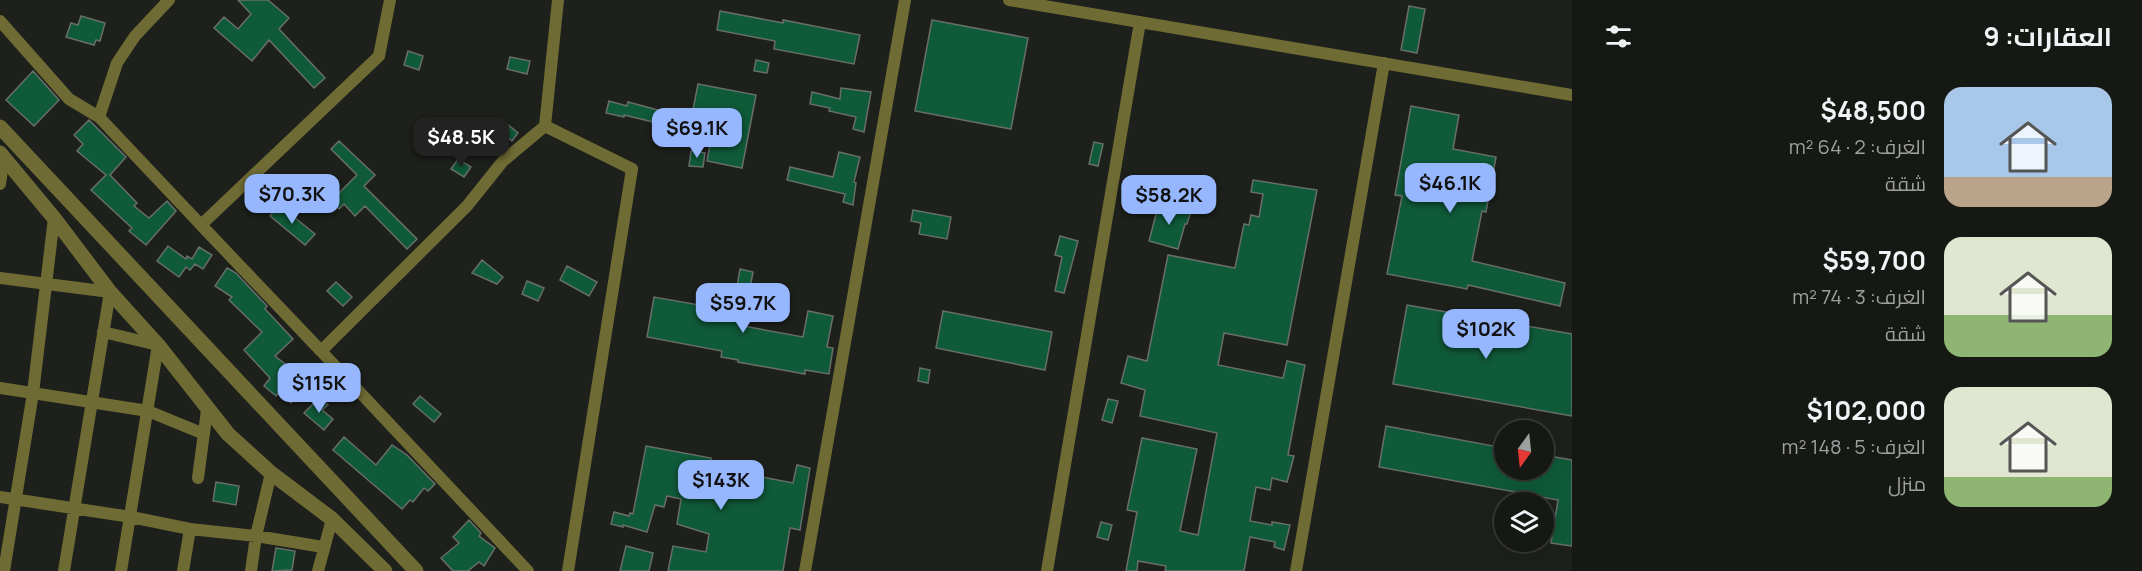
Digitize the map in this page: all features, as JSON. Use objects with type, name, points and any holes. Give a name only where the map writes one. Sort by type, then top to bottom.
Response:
[{"type":"street","points":[[99,117],[117,63],[135,36],[169,0]]},
{"type":"street","points":[[201,225],[380,56],[390,0]]},
{"type":"street","points":[[321,351],[467,206],[502,161],[545,126],[558,0]]},
{"type":"street","points":[[805,571],[905,0]]},
{"type":"street","points":[[1009,0],[1572,94]]},
{"type":"street","points":[[0,21],[69,99],[99,117],[528,571]]},
{"type":"street","points":[[1047,571],[1140,22]]},
{"type":"street","points":[[1296,571],[1384,63]]},
{"type":"street","points":[[545,126],[632,169],[568,571]]},
{"type":"street","points":[[0,127],[416,571]]},
{"type":"street","points":[[0,184],[2,155]]},
{"type":"street","points":[[2,155],[54,218],[110,292],[158,345],[207,411],[228,434],[270,473],[332,519],[385,571]]},
{"type":"street","points":[[4,571],[33,393],[44,284],[54,218]]},
{"type":"street","points":[[0,278],[110,292]]},
{"type":"street","points":[[64,571],[110,292]]},
{"type":"street","points":[[104,332],[158,345]]},
{"type":"street","points":[[121,571],[158,345]]},
{"type":"street","points":[[0,388],[148,411],[204,434]]},
{"type":"street","points":[[198,478],[207,411]]},
{"type":"street","points":[[250,571],[270,473]]},
{"type":"street","points":[[0,497],[131,517],[190,529],[256,536],[323,547]]},
{"type":"street","points":[[318,571],[332,519]]},
{"type":"street","points":[[183,571],[190,529]]},
{"type":"building","points":[[238,0],[268,0],[289,18],[279,29],[325,78],[314,88],[269,40],[252,61],[214,28],[224,17],[238,29],[251,14]]},
{"type":"building","points":[[1409,6],[1425,9],[1417,53],[1401,50]]},
{"type":"building","points":[[720,11],[860,35],[854,64],[774,49],[775,41],[717,30]]},
{"type":"building","points":[[81,16],[105,23],[100,41],[96,40],[94,45],[66,37],[71,23],[78,25]]},
{"type":"building","points":[[932,20],[1028,38],[1011,129],[915,111]]},
{"type":"building","points":[[408,51],[423,56],[419,70],[404,65]]},
{"type":"building","points":[[510,57],[530,61],[527,74],[507,69]]},
{"type":"building","points":[[756,60],[769,63],[767,73],[754,71]]},
{"type":"building","points":[[33,71],[59,100],[34,126],[6,100]]},
{"type":"building","points":[[698,84],[756,95],[742,168],[707,161],[713,129],[690,125]]},
{"type":"building","points":[[841,88],[871,92],[864,132],[853,129],[856,117],[810,104],[812,92],[840,99]]},
{"type":"building","points":[[609,101],[627,106],[628,102],[673,114],[670,126],[606,113]]},
{"type":"building","points":[[1411,106],[1459,115],[1453,149],[1496,157],[1486,212],[1482,211],[1472,261],[1565,283],[1560,306],[1468,285],[1467,289],[1387,274],[1402,196],[1395,195]]},
{"type":"building","points":[[89,120],[126,157],[110,175],[137,203],[134,206],[149,218],[167,201],[176,211],[146,245],[129,231],[132,228],[91,190],[106,175],[77,151],[83,144],[74,135]]},
{"type":"building","points":[[507,124],[518,133],[512,141],[501,131]]},
{"type":"building","points":[[427,125],[444,140],[436,150],[418,135]]},
{"type":"building","points":[[339,141],[375,175],[364,186],[417,239],[407,249],[365,206],[355,216],[344,204],[339,209],[331,201],[357,175],[331,149]]},
{"type":"building","points":[[1094,142],[1103,144],[1098,166],[1089,164]]},
{"type":"building","points":[[691,151],[705,153],[703,167],[689,166]]},
{"type":"building","points":[[839,152],[860,157],[854,182],[856,183],[853,205],[843,202],[845,194],[787,180],[790,167],[833,177]]},
{"type":"building","points":[[458,159],[471,167],[464,177],[451,169]]},
{"type":"building","points":[[1253,180],[1317,190],[1287,345],[1224,333],[1218,365],[1283,378],[1287,361],[1305,365],[1288,455],[1294,456],[1287,482],[1272,478],[1270,490],[1256,487],[1250,521],[1290,525],[1284,550],[1274,547],[1275,542],[1250,537],[1244,571],[1165,571],[1166,566],[1138,561],[1137,571],[1126,571],[1137,512],[1127,510],[1142,438],[1197,449],[1180,531],[1198,535],[1217,433],[1140,416],[1145,390],[1121,383],[1128,356],[1147,361],[1168,255],[1235,268],[1244,224],[1249,225],[1251,215],[1259,217],[1263,194],[1251,192]]},
{"type":"building","points":[[1159,203],[1191,211],[1178,249],[1149,241]]},
{"type":"building","points":[[279,205],[315,234],[305,245],[270,216]]},
{"type":"building","points":[[913,210],[951,217],[947,239],[919,234],[921,223],[911,221]]},
{"type":"building","points":[[1060,236],[1078,241],[1064,293],[1055,291],[1062,257],[1055,255]]},
{"type":"building","points":[[168,246],[186,259],[187,256],[192,259],[199,247],[212,255],[203,269],[195,264],[190,270],[186,267],[179,277],[157,261]]},
{"type":"building","points":[[482,260],[503,277],[497,284],[472,273]]},
{"type":"building","points":[[567,266],[597,282],[589,296],[560,280]]},
{"type":"building","points":[[227,268],[236,273],[267,306],[265,309],[293,339],[275,356],[307,385],[291,403],[278,393],[276,396],[264,386],[270,378],[244,350],[262,332],[229,300],[232,297],[215,286]]},
{"type":"building","points":[[740,269],[753,272],[743,326],[803,337],[808,311],[833,316],[827,347],[833,348],[829,374],[805,370],[805,374],[738,362],[738,360],[721,357],[722,351],[647,337],[654,297],[733,311]]},
{"type":"building","points":[[527,281],[544,288],[538,301],[522,294]]},
{"type":"building","points":[[336,282],[352,297],[343,306],[327,291]]},
{"type":"building","points":[[1407,305],[1572,334],[1572,416],[1393,384]]},
{"type":"building","points":[[943,311],[1052,332],[1045,370],[936,348]]},
{"type":"building","points":[[920,368],[930,370],[928,383],[918,381]]},
{"type":"building","points":[[420,396],[441,414],[434,422],[413,404]]},
{"type":"building","points":[[320,397],[328,405],[322,410],[333,419],[324,430],[304,413]]},
{"type":"building","points":[[1108,399],[1118,401],[1112,423],[1102,420]]},
{"type":"building","points":[[1386,426],[1494,446],[1494,480],[1554,480],[1554,457],[1572,460],[1572,546],[1554,543],[1558,500],[1554,499],[1554,492],[1515,492],[1379,467]]},
{"type":"building","points":[[344,437],[376,465],[392,445],[407,455],[435,484],[428,491],[424,488],[413,502],[410,500],[402,509],[333,450]]},
{"type":"building","points":[[646,446],[711,458],[710,467],[793,483],[797,465],[810,468],[800,530],[790,528],[783,571],[668,571],[673,546],[706,552],[709,534],[677,524],[681,499],[667,496],[664,507],[655,505],[647,532],[611,524],[614,512],[629,516],[630,513],[633,514]]},
{"type":"building","points":[[216,482],[239,486],[236,505],[213,501]]},
{"type":"building","points":[[469,520],[481,533],[479,536],[495,548],[484,566],[479,562],[468,571],[453,571],[441,558],[459,543],[453,537]]},
{"type":"building","points":[[1101,522],[1112,525],[1108,540],[1097,537]]},
{"type":"building","points":[[626,546],[653,553],[649,571],[620,571]]},
{"type":"building","points":[[276,548],[295,551],[292,570],[272,571]]}]
